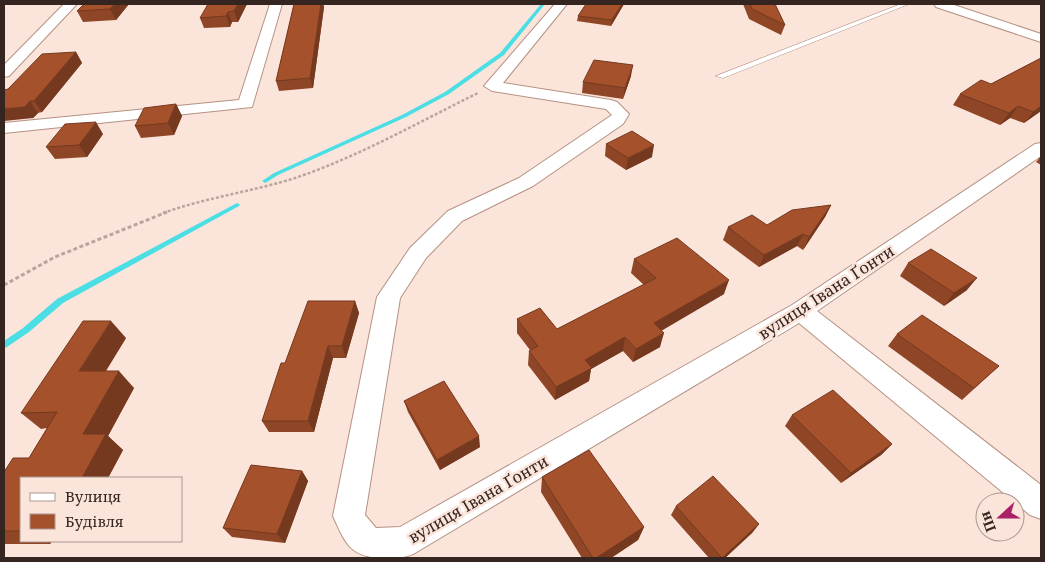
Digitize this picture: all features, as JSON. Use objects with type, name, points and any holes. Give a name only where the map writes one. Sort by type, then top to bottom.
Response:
[{"type":"street","points":[[4,73],[71,4]]},
{"type":"street","points":[[4,128],[246,104],[276,4]]},
{"type":"street","points":[[492,86],[561,4]]},
{"type":"street","points":[[940,4],[1041,38]]},
{"type":"street","name":"вулиця Івана Ґонти","points":[[492,86],[611,105],[621,114],[618,120],[526,182],[455,216],[418,253],[389,297],[350,516],[357,535],[377,547],[404,542],[800,311],[1041,148]]},
{"type":"street","points":[[800,311],[1041,504]]},
{"type":"lane","points":[[720,76],[906,4]]},
{"type":"path","points":[[4,285],[110,232],[191,203],[290,179],[339,161],[492,86]]},
{"type":"building","points":[[84,4],[115,4],[110,9],[77,11]]},
{"type":"building","points":[[208,4],[238,4],[234,11],[228,12],[226,16],[200,18]]},
{"type":"building","points":[[294,4],[321,4],[310,78],[276,81]]},
{"type":"building","points":[[586,4],[622,4],[612,20],[578,16]]},
{"type":"building","points":[[750,4],[775,4],[785,25],[752,9]]},
{"type":"building","points":[[76,52],[34,101],[30,101],[25,107],[4,109],[4,90],[8,89],[42,54]]},
{"type":"building","points":[[1041,58],[1041,106],[1033,112],[1018,106],[1009,113],[960,94],[981,80],[991,84]]},
{"type":"building","points":[[594,60],[633,65],[625,88],[583,82]]},
{"type":"building","points":[[176,104],[168,123],[135,126],[144,108]]},
{"type":"building","points":[[96,122],[79,145],[46,147],[65,124]]},
{"type":"building","points":[[632,131],[654,145],[628,158],[606,144]]},
{"type":"building","points":[[831,205],[809,237],[803,234],[764,255],[728,227],[752,215],[767,225],[792,210]]},
{"type":"building","points":[[677,238],[729,280],[654,323],[664,333],[636,349],[625,337],[585,360],[592,368],[556,387],[529,351],[538,346],[517,319],[540,308],[557,329],[656,278],[634,259]]},
{"type":"building","points":[[931,249],[977,278],[954,293],[908,263]]},
{"type":"building","points":[[308,301],[355,301],[342,346],[328,346],[308,421],[262,421],[281,363],[285,363]]},
{"type":"building","points":[[922,315],[999,366],[974,388],[897,334]]},
{"type":"building","points":[[83,321],[111,321],[79,371],[119,371],[83,434],[106,434],[83,477],[20,477],[20,531],[4,531],[4,472],[13,458],[29,458],[57,412],[21,413]]},
{"type":"building","points":[[444,381],[479,436],[437,460],[404,401]]},
{"type":"building","points":[[833,390],[892,444],[851,473],[792,415]]},
{"type":"building","points":[[589,450],[644,527],[596,558],[593,558],[542,477]]},
{"type":"building","points":[[251,465],[302,471],[277,534],[223,528]]},
{"type":"building","points":[[713,476],[759,524],[722,558],[676,506]]},
{"type":"waterway","points":[[265,181],[276,174],[404,116],[447,93],[502,54],[543,4]]},
{"type":"waterway","points":[[4,345],[26,330],[60,301],[237,205]]}]
